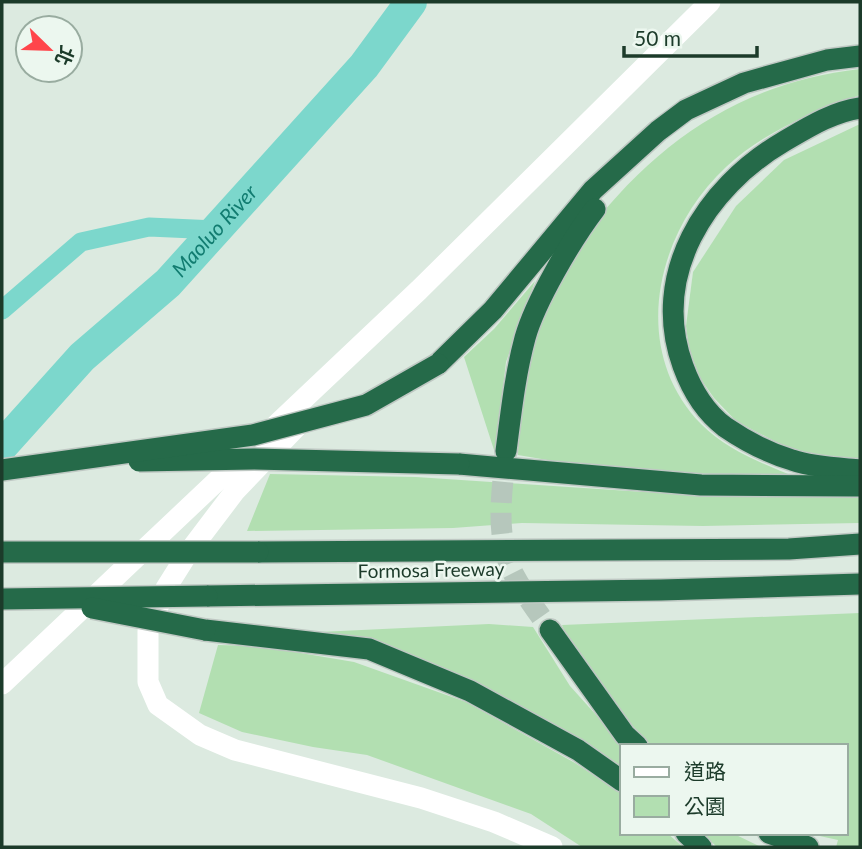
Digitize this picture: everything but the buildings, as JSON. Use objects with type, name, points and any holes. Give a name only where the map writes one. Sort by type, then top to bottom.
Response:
[{"type":"highway","points":[[2,470],[253,435],[366,405],[438,364],[493,310],[593,190],[658,131],[686,110],[744,83],[827,60],[860,56]]},
{"type":"highway","points":[[860,108],[845,110],[803,130],[761,155],[728,184],[696,226],[679,265],[672,310],[678,354],[690,388],[723,426],[793,461],[860,470]]},
{"type":"highway","points":[[506,451],[517,373],[526,335],[542,298],[582,226],[658,131]]},
{"type":"highway","points":[[60,463],[254,459],[459,464],[701,485],[860,486]]},
{"type":"highway","name":"Formosa Freeway","points":[[2,552],[789,549],[860,544]]},
{"type":"highway","name":"Formosa Freeway","points":[[2,599],[661,590],[860,584]]},
{"type":"highway","points":[[52,600],[205,630],[369,649],[470,691],[578,750],[620,780]]},
{"type":"highway","points":[[550,630],[625,735],[635,744]]},
{"type":"highway","points":[[688,835],[701,847]]},
{"type":"highway","points":[[775,835],[808,847]]},
{"type":"street","points":[[2,684],[419,290],[710,2]]},
{"type":"street","points":[[419,290],[334,387],[235,491],[188,553],[166,588],[148,631],[148,681],[158,705],[200,736],[235,750],[421,798],[494,822],[552,847]]},
{"type":"green space","points":[[860,69],[860,95],[824,108],[772,133],[726,167],[702,194],[682,225],[668,258],[660,292],[659,328],[665,362],[678,394],[701,424],[723,442],[747,456],[798,478],[600,469],[518,455],[523,389],[538,331],[582,241],[616,197],[675,142],[742,102],[779,87],[818,76]]},
{"type":"green space","points":[[860,124],[860,460],[799,454],[736,421],[714,398],[700,378],[689,349],[686,326],[693,272],[736,206],[784,160]]},
{"type":"green space","points":[[535,281],[506,362],[495,453],[464,357],[494,329]]},
{"type":"green space","points":[[270,474],[416,477],[644,492],[860,497],[860,523],[703,526],[522,523],[453,528],[247,531]]},
{"type":"green space","points":[[860,613],[860,847],[836,847],[838,840],[815,835],[848,835],[848,744],[650,744],[589,674],[562,625]]},
{"type":"green space","points":[[489,624],[533,627],[570,686],[622,744],[620,744],[620,769],[343,637],[319,632]]},
{"type":"green space","points":[[218,645],[259,646],[354,662],[466,702],[575,763],[620,793],[620,835],[669,835],[683,847],[582,847],[531,814],[367,755],[242,732],[199,713]]},
{"type":"green space","points":[[704,835],[736,835],[761,847],[717,847]]},
{"type":"waterway","name":"Maoluo River","points":[[2,446],[82,357],[168,283],[364,66],[411,2]]},
{"type":"waterway","points":[[2,310],[81,242],[149,227],[216,230]]},
{"type":"tunnel","points":[[506,451],[501,514],[504,545],[514,575],[550,630]]}]
